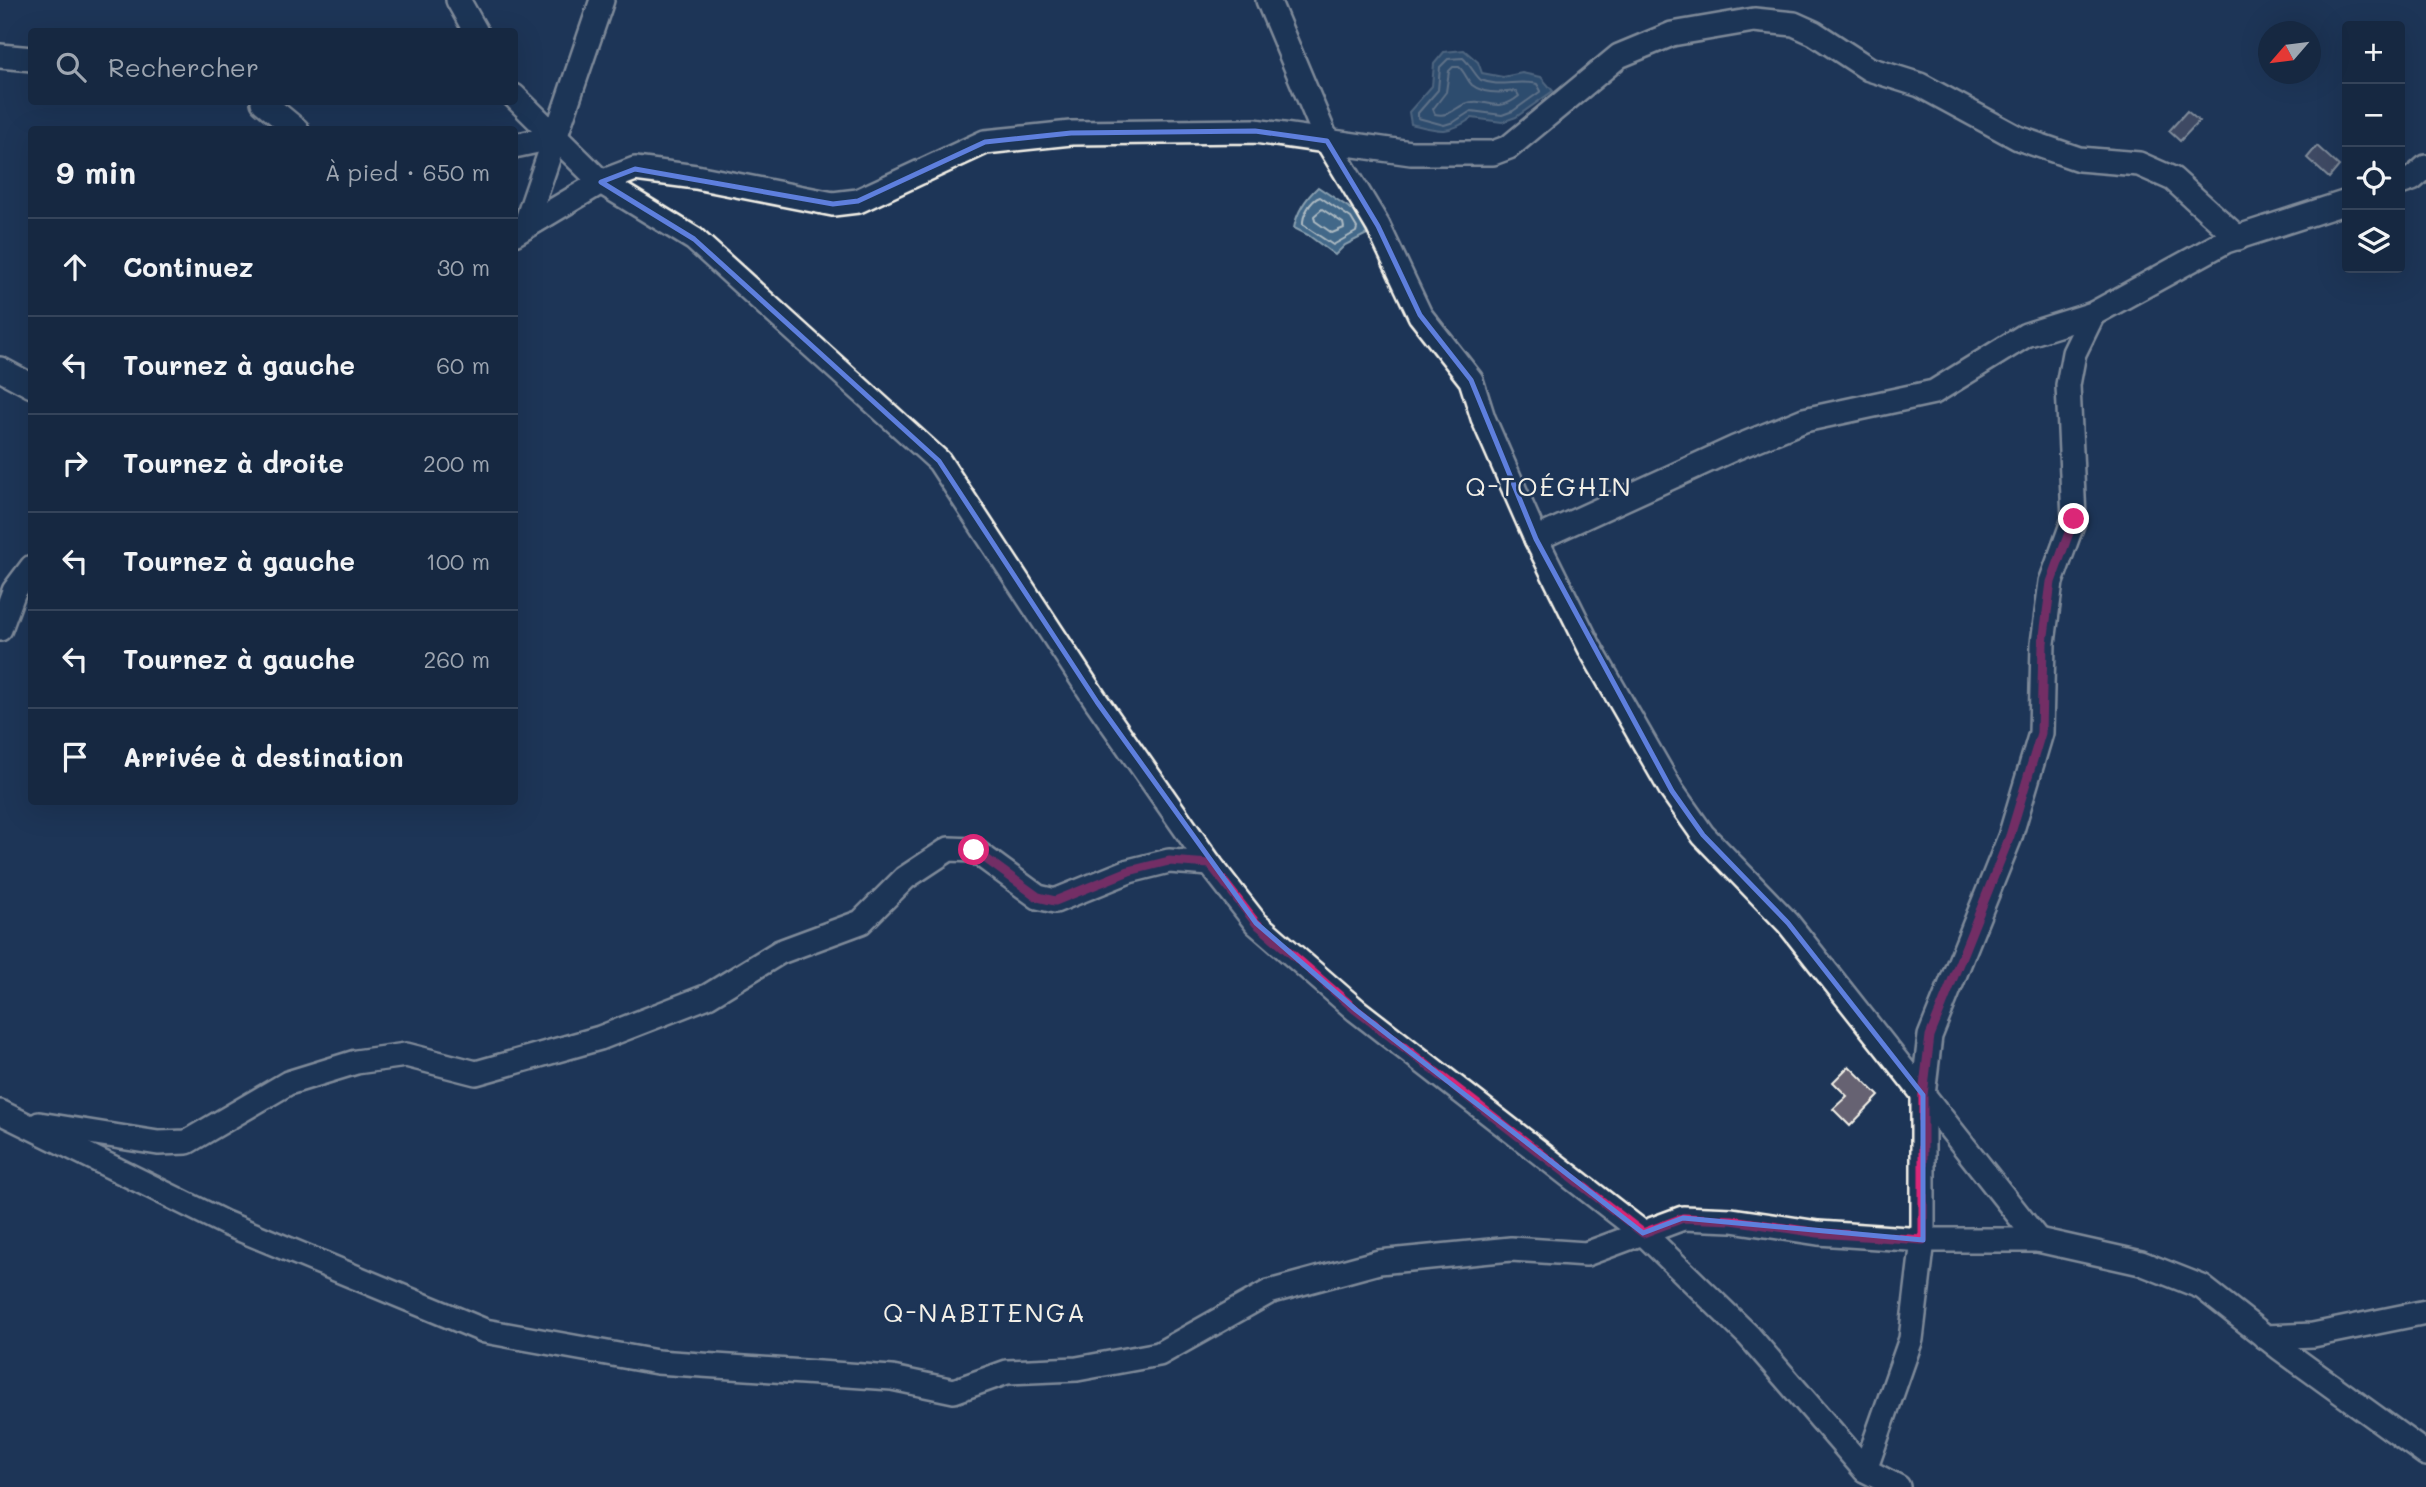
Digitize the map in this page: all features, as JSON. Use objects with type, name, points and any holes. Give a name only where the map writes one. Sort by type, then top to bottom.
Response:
[{"type":"street","points":[[458,0],[475,28]]},
{"type":"street","points":[[520,230],[602,0]]},
{"type":"street","points":[[1268,0],[1327,141],[1378,226],[1420,315],[1471,380],[1483,418],[1536,539],[1590,648],[1672,791],[1703,835],[1788,923],[2038,1240]]},
{"type":"street","points":[[520,230],[601,181],[635,169],[696,177],[833,205],[858,201],[985,142],[1071,134],[1255,131],[1411,153],[1493,153],[1509,147],[1619,56],[1672,34],[1754,20],[1794,24],[1814,33],[1869,69],[1920,85],[2018,138],[2079,159],[2139,163],[2173,179],[2238,238]]},
{"type":"street","points":[[0,57],[28,59]]},
{"type":"street","points":[[518,100],[601,181],[694,239],[939,461],[1097,702],[1210,864],[1256,923],[1356,1010],[1643,1233],[1749,1336],[1865,1470],[1898,1487]]},
{"type":"street","points":[[267,105],[292,126]]},
{"type":"street","points":[[518,145],[555,137]]},
{"type":"street","points":[[2405,181],[2426,167]]},
{"type":"street","points":[[1536,539],[1804,420],[1934,392],[2026,335],[2093,314],[2226,241],[2342,204]]},
{"type":"street","points":[[1865,1470],[1911,1339],[1923,1240],[1923,1095],[1930,1036],[2010,836],[2041,733],[2043,643],[2051,582],[2074,519],[2068,385],[2074,353],[2093,314]]},
{"type":"street","points":[[0,369],[28,384]]},
{"type":"street","points":[[0,629],[14,591],[28,571]]},
{"type":"street","points":[[9,1116],[158,1143],[187,1142],[288,1083],[356,1062],[406,1055],[476,1073],[588,1042],[708,996],[780,952],[861,922],[905,878],[949,849],[974,850],[1038,897],[1055,901],[1129,871],[1169,861],[1210,864]]},
{"type":"street","points":[[9,1116],[225,1223],[485,1331],[657,1363],[892,1378],[954,1391],[1007,1372],[1077,1369],[1159,1354],[1269,1292],[1379,1262],[1511,1249],[1586,1254],[1683,1218],[1732,1220],[1818,1233],[1923,1240],[2038,1240],[2141,1263],[2202,1287],[2426,1454]]},
{"type":"street","points":[[2266,1337],[2313,1335],[2426,1312]]},
{"type":"highlighted area","points":[[1255,131],[1327,141],[1378,226],[1420,315],[1471,380],[1536,539],[1672,791],[1703,835],[1788,923],[1923,1095],[1923,1240],[1683,1218],[1643,1233],[1356,1010],[1256,923],[1097,702],[939,461],[694,239],[601,182],[635,169],[833,204],[858,201],[985,142],[1071,133]]},
{"type":"water","points":[[1464,50],[1478,62],[1482,73],[1503,77],[1522,73],[1541,77],[1553,91],[1516,117],[1502,122],[1472,118],[1456,127],[1443,130],[1411,124],[1409,112],[1432,86],[1434,64],[1444,52]]},
{"type":"water","points":[[1318,187],[1357,213],[1367,234],[1345,245],[1335,255],[1294,228],[1302,206]]},
{"type":"building","points":[[2187,111],[2199,121],[2180,141],[2169,131]]},
{"type":"building","points":[[2317,146],[2339,166],[2329,178],[2307,158]]},
{"type":"building","points":[[1849,1066],[1879,1096],[1850,1126],[1833,1109],[1847,1096],[1833,1082]]},
{"type":"district","name":"Q-TOÉGHIN","points":[[1549,486]]},
{"type":"district","name":"Q-NABITENGA","points":[[985,1312]]},
{"type":"route","points":[[974,850],[1038,897],[1055,901],[1129,871],[1169,861],[1210,864],[1256,923],[1356,1010],[1643,1233],[1683,1218],[1732,1220],[1818,1233],[1923,1240],[1923,1095],[1930,1036],[2010,836],[2041,733],[2043,643],[2051,582],[2074,519]]}]
